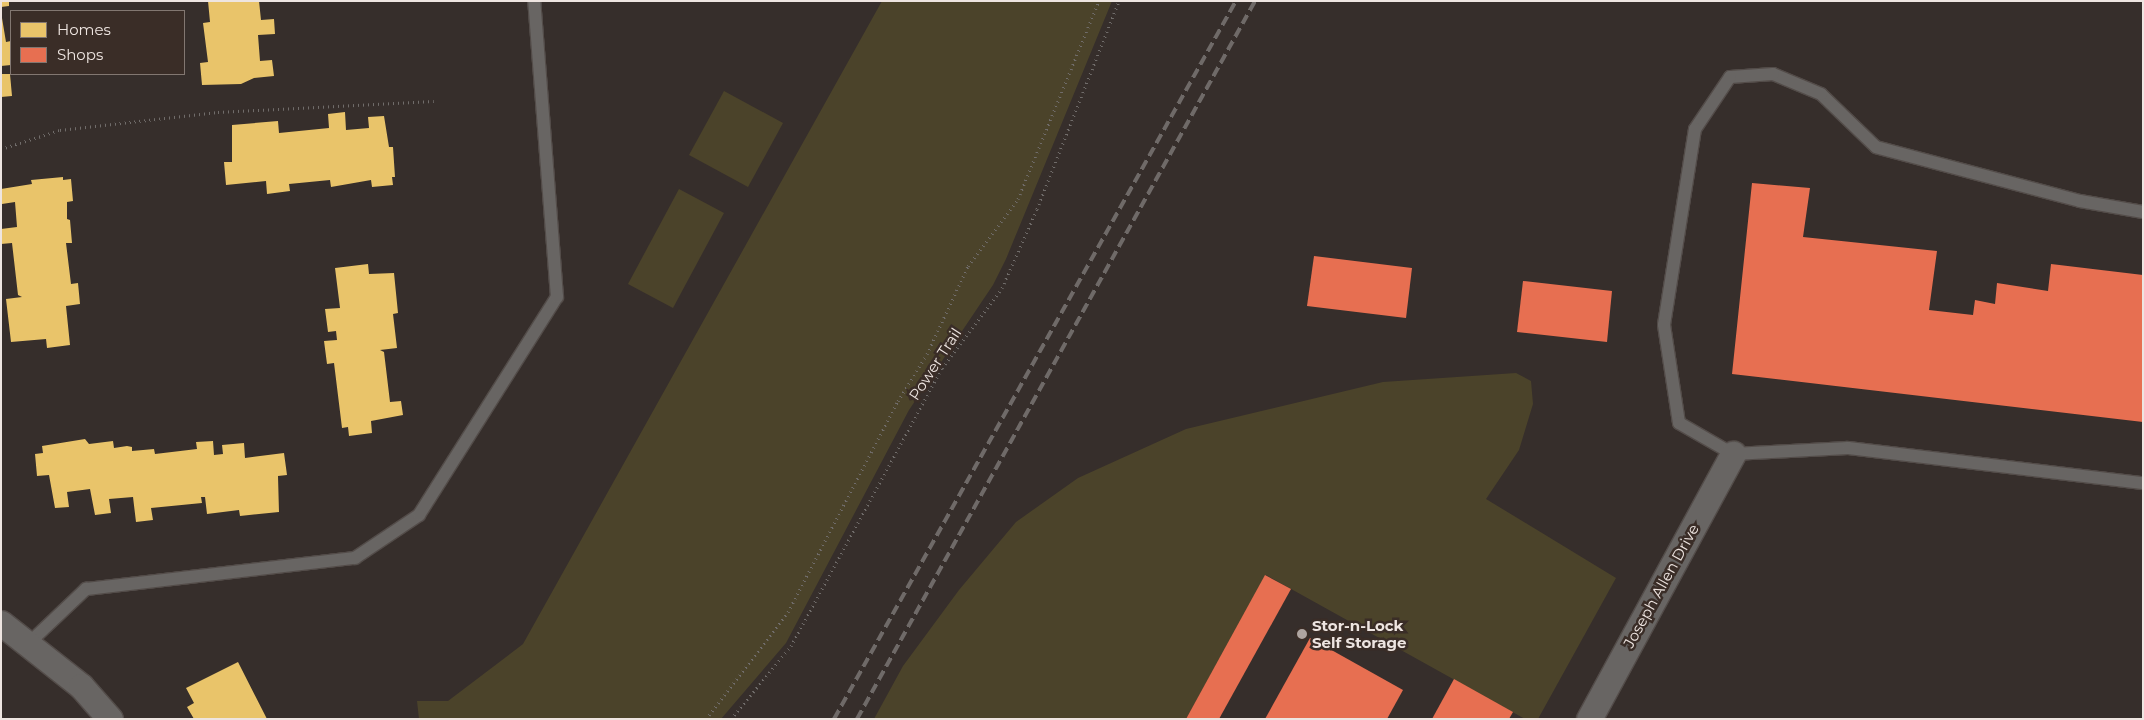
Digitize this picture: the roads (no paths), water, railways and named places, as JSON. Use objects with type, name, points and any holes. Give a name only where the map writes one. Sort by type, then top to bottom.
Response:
[{"type":"street","name":"Joseph Allen Drive","points":[[1588,719],[1733,454]]},
{"type":"street","points":[[1,623],[29,643],[81,686],[110,719]]},
{"type":"lane","points":[[29,643],[86,589],[355,558],[419,515],[557,297],[534,1]]},
{"type":"lane","points":[[2143,212],[2080,202],[1876,147],[1821,94],[1773,74],[1730,77],[1694,129],[1664,324],[1678,423],[1733,454],[1848,448],[2143,483]]},
{"type":"railway","points":[[834,719],[1236,1]]},
{"type":"railway","points":[[857,719],[1255,1]]},
{"type":"place","name":"Stor-n-Lock Self Storage","points":[[1302,634]]}]
